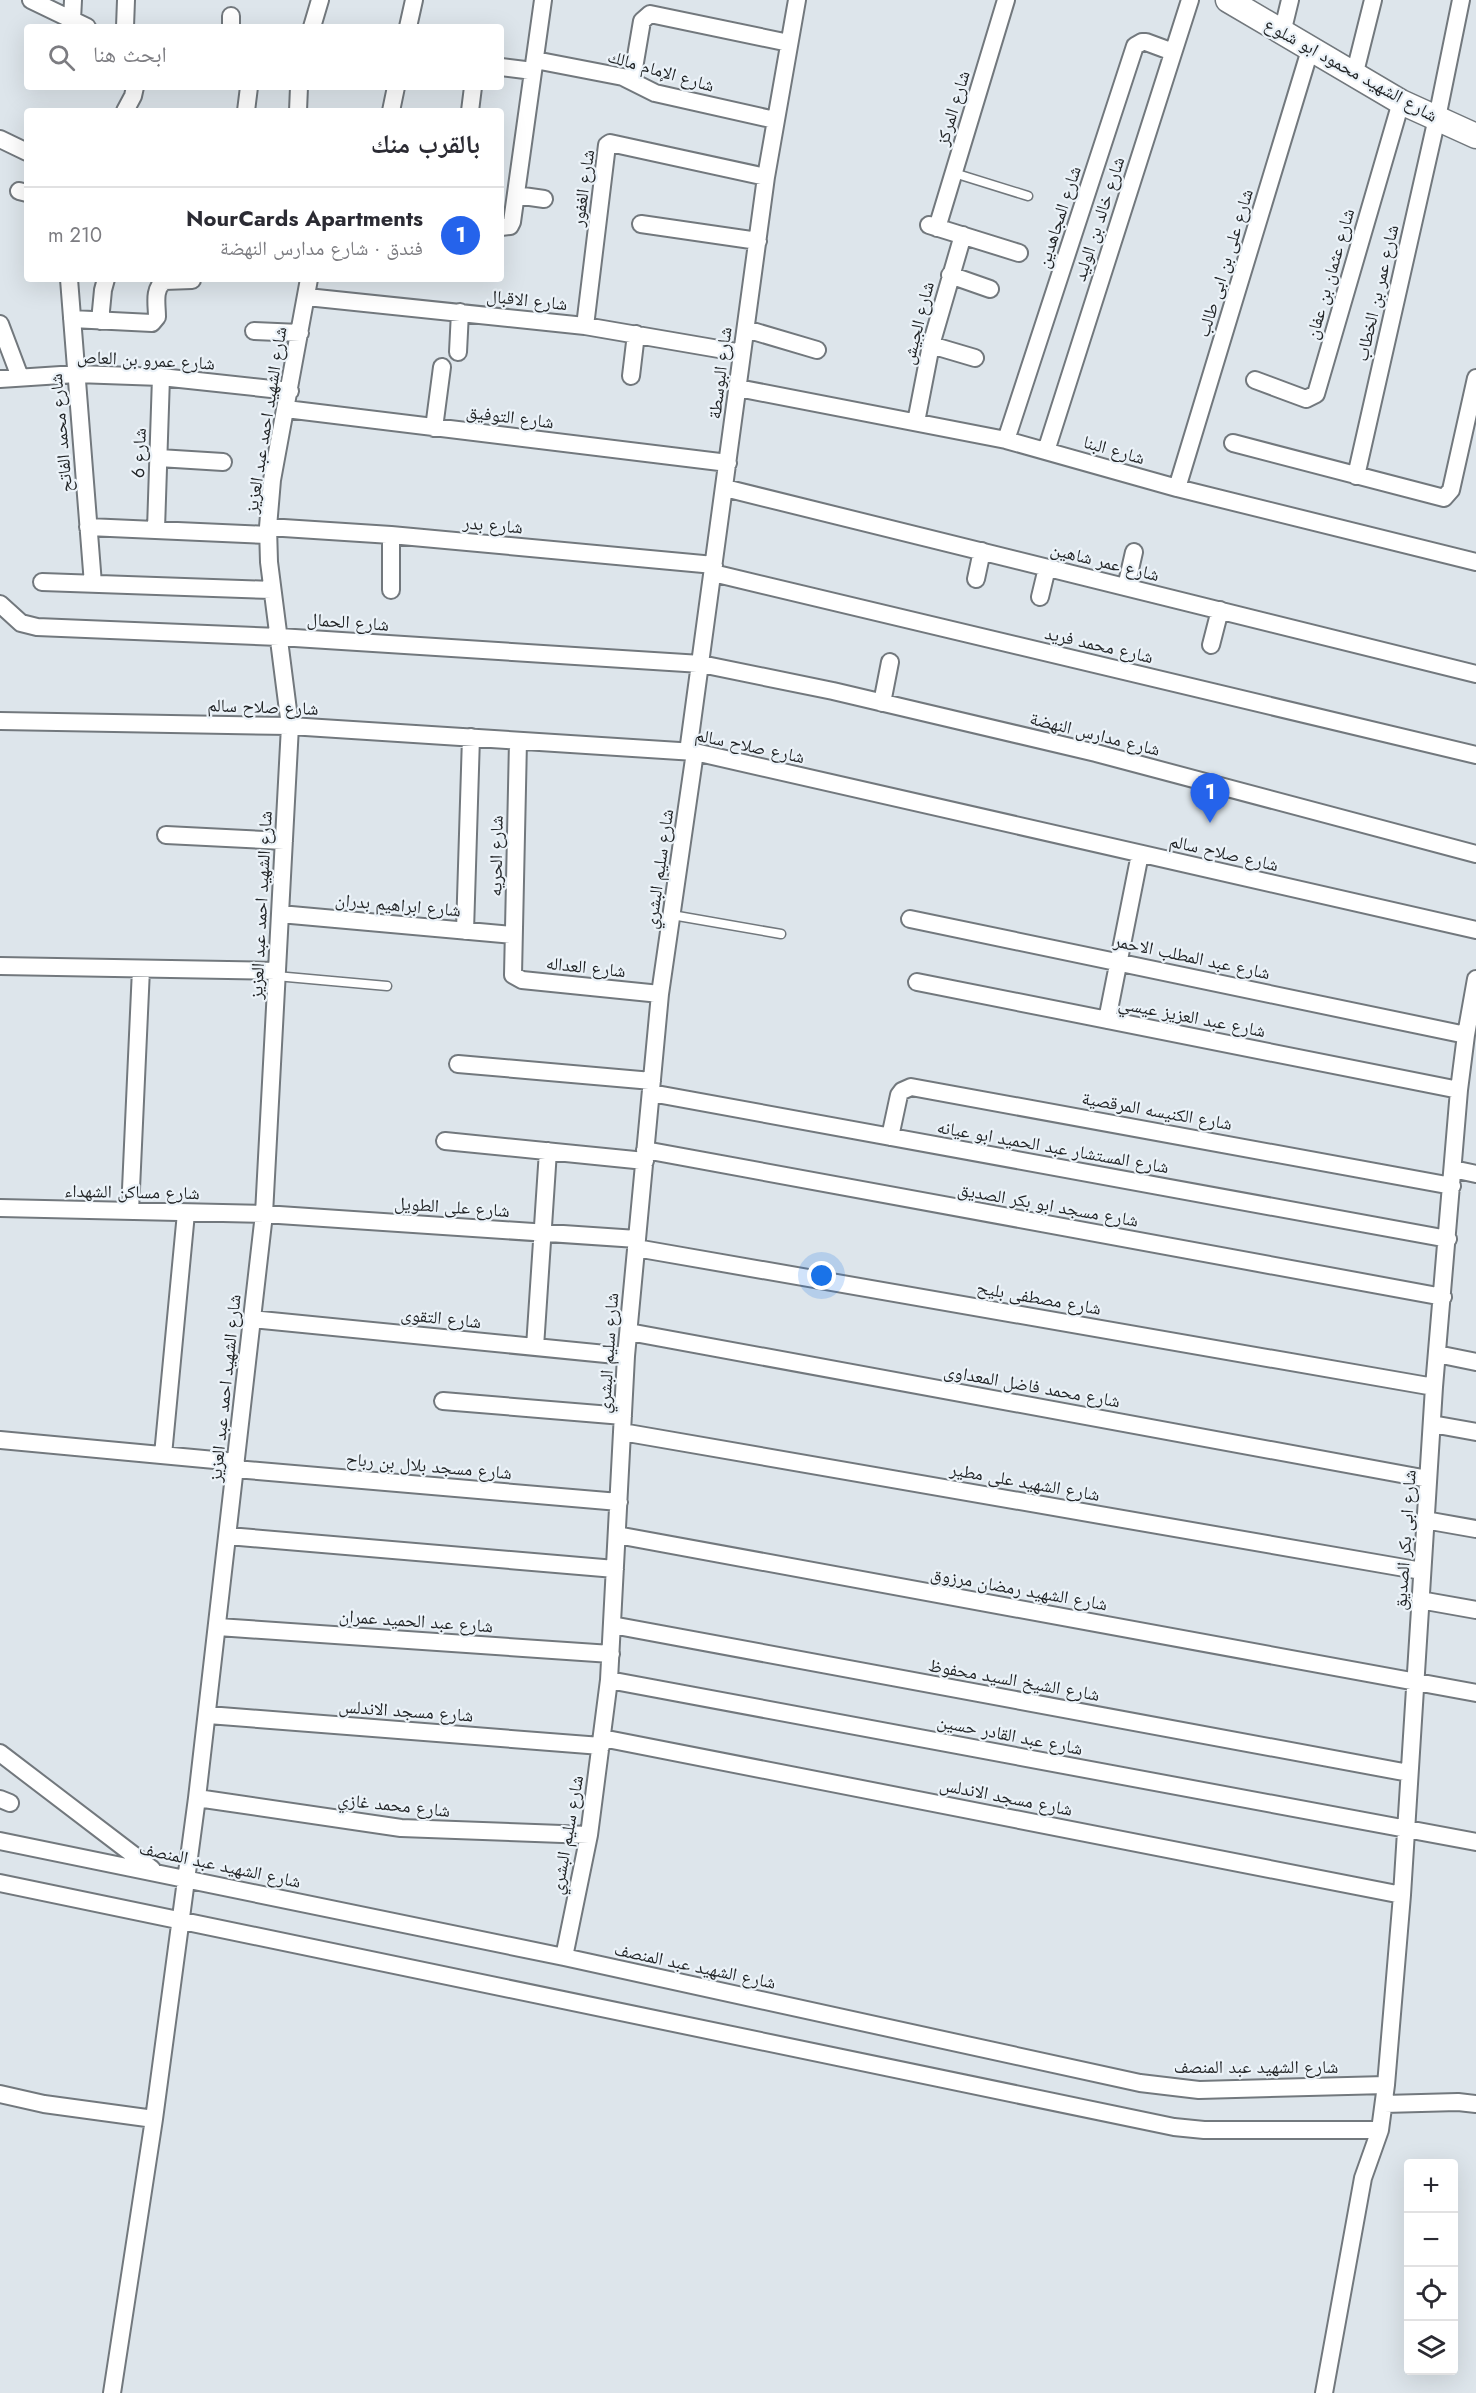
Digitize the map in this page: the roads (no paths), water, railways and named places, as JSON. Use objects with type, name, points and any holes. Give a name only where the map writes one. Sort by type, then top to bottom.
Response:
[{"type":"street","points":[[32,0],[79,24]]},
{"type":"street","points":[[73,0],[79,24]]},
{"type":"street","points":[[125,24],[126,0]]},
{"type":"street","points":[[313,24],[320,0]]},
{"type":"street","points":[[409,24],[414,0]]},
{"type":"street","points":[[504,226],[512,224],[543,0]]},
{"type":"street","name":"شارع البوسطة","points":[[691,752],[766,177],[797,0]]},
{"type":"street","name":"شارع المركز","points":[[963,235],[933,226],[954,172],[1006,0]]},
{"type":"street","name":"شارع خالد بن الوليد","points":[[1046,451],[1190,0]]},
{"type":"street","points":[[1282,33],[1290,0]]},
{"type":"street","points":[[1354,76],[1373,0]]},
{"type":"street","name":"شارع عمر بن الخطاب","points":[[1356,476],[1437,118],[1461,0]]},
{"type":"street","name":"شارع الشهيد محمود ابو شلوع","points":[[1235,2],[1354,76],[1401,102],[1476,136]]},
{"type":"street","points":[[632,80],[642,21],[650,14],[789,44]]},
{"type":"street","name":"شارع المجاهدين","points":[[1006,440],[1136,46],[1146,42],[1173,52]]},
{"type":"street","name":"شارع على بن ابى طالب","points":[[1177,488],[1310,50]]},
{"type":"street","name":"شارع الإمام مالك","points":[[504,67],[534,65],[632,80],[655,93],[775,120]]},
{"type":"street","points":[[126,108],[134,90]]},
{"type":"street","points":[[246,108],[249,90]]},
{"type":"street","points":[[298,108],[299,90]]},
{"type":"street","points":[[391,108],[395,90]]},
{"type":"street","points":[[470,108],[473,90]]},
{"type":"street","name":"شارع عثمان بن عفان","points":[[1255,380],[1306,399],[1316,394],[1401,102]]},
{"type":"street","points":[[0,139],[24,151]]},
{"type":"street","name":"شارع الغفور","points":[[585,326],[607,145],[610,143],[766,177]]},
{"type":"street","points":[[516,195],[544,200]]},
{"type":"street","points":[[642,224],[758,241]]},
{"type":"street","points":[[963,235],[1019,253]]},
{"type":"street","name":"شارع الجيش","points":[[916,422],[931,345],[963,235]]},
{"type":"street","points":[[950,275],[990,289]]},
{"type":"street","name":"شارع محمد الفاتح","points":[[69,282],[93,584]]},
{"type":"street","points":[[100,321],[102,290],[105,282]]},
{"type":"street","points":[[72,319],[152,323],[157,317],[157,291],[163,282]]},
{"type":"street","name":"شارع الشهيد احمد عبد العزيز","points":[[112,2393],[154,2119],[187,1878],[208,1715],[264,1214],[290,726],[272,590],[268,531],[272,480],[309,282]]},
{"type":"street","name":"شارع الاقبال","points":[[307,297],[585,326],[742,353]]},
{"type":"street","points":[[458,352],[460,312]]},
{"type":"street","points":[[0,324],[20,377]]},
{"type":"street","points":[[746,329],[817,350]]},
{"type":"street","points":[[254,331],[300,333]]},
{"type":"street","points":[[631,376],[636,334]]},
{"type":"street","points":[[931,345],[975,358]]},
{"type":"street","points":[[434,428],[442,367]]},
{"type":"street","name":"شارع عمرو بن العاص","points":[[0,379],[76,374],[161,377],[290,391]]},
{"type":"street","name":"شارع 6","points":[[156,529],[161,377]]},
{"type":"street","points":[[1233,444],[1440,498],[1450,493],[1476,378]]},
{"type":"street","name":"شارع البنا","points":[[738,388],[1006,440],[1177,488],[1476,562]]},
{"type":"street","name":"شارع التوفيق","points":[[286,409],[729,463]]},
{"type":"street","points":[[159,458],[223,462]]},
{"type":"street","name":"شارع عمر شاهين","points":[[725,488],[1476,674]]},
{"type":"street","name":"شارع بدر","points":[[88,527],[391,535],[714,569]]},
{"type":"street","points":[[391,535],[391,590]]},
{"type":"street","points":[[976,579],[982,551]]},
{"type":"street","points":[[1126,587],[1134,552]]},
{"type":"street","points":[[1040,597],[1047,568]]},
{"type":"street","name":"شارع محمد فريد","points":[[714,569],[1476,756]]},
{"type":"street","points":[[42,582],[272,590]]},
{"type":"street","name":"شارع الحمال","points":[[0,604],[21,623],[38,627],[279,637],[701,664]]},
{"type":"street","points":[[1211,645],[1220,610]]},
{"type":"street","points":[[882,703],[890,662]]},
{"type":"street","name":"شارع مدارس النهضة","points":[[701,664],[1096,753],[1476,854]]},
{"type":"street","name":"شارع صلاح سالم","points":[[0,721],[290,726],[691,752],[1476,930]]},
{"type":"street","points":[[465,931],[471,738]]},
{"type":"street","name":"شارع الحريه","points":[[512,971],[518,741]]},
{"type":"street","name":"شارع سليم البشري","points":[[564,1957],[589,1835],[609,1680],[626,1356],[660,994],[672,915],[691,752]]},
{"type":"street","points":[[166,835],[284,841]]},
{"type":"street","points":[[1107,1020],[1140,854]]},
{"type":"street","name":"شارع ابراهيم بدران","points":[[280,914],[513,935]]},
{"type":"street","name":"شارع عبد المطلب الاحمر","points":[[910,919],[1466,1035]]},
{"type":"street","points":[[0,966],[277,973]]},
{"type":"street","points":[[130,1211],[141,969]]},
{"type":"street","name":"شارع العداله","points":[[512,971],[522,980],[660,994]]},
{"type":"street","name":"شارع ابى بكر الصديق","points":[[1324,2393],[1363,2178],[1380,2130],[1386,2085],[1402,1895],[1434,1386],[1460,1090],[1466,1035],[1476,980]]},
{"type":"street","name":"شارع عبد العزيز عيسي","points":[[917,982],[1460,1090]]},
{"type":"street","name":"شارع المستشار عبد الحميد ابو عيانه","points":[[458,1064],[652,1087],[890,1137],[1448,1239]]},
{"type":"street","name":"شارع الكنيسه المرقصية","points":[[890,1137],[899,1095],[911,1087],[1453,1177],[1476,1174]]},
{"type":"street","name":"شارع مسجد ابو بكر الصديق","points":[[445,1141],[548,1151],[645,1156],[1443,1297]]},
{"type":"street","points":[[535,1347],[548,1151]]},
{"type":"street","name":"شارع مساكن الشهداء","points":[[0,1208],[264,1214]]},
{"type":"street","points":[[163,1455],[186,1212]]},
{"type":"street","name":"شارع على الطويل","points":[[264,1214],[542,1232],[637,1244]]},
{"type":"street","name":"شارع مصطفى بليح","points":[[637,1244],[1434,1386]]},
{"type":"street","name":"شارع التقوى","points":[[252,1319],[626,1356]]},
{"type":"street","name":"شارع محمد فاضل المعداوى","points":[[629,1332],[1428,1479]]},
{"type":"street","points":[[1437,1354],[1476,1362]]},
{"type":"street","name":"شارع الشهيد على مطير","points":[[443,1401],[623,1424],[1422,1571]]},
{"type":"street","points":[[1432,1424],[1476,1432]]},
{"type":"street","name":"شارع مسجد بلال بن رباح","points":[[0,1440],[163,1455],[236,1466],[618,1503]]},
{"type":"street","points":[[1425,1520],[1476,1529]]},
{"type":"street","name":"شارع الشهيد رمضان مرزوق","points":[[617,1535],[1476,1693]]},
{"type":"street","points":[[228,1536],[615,1569]]},
{"type":"street","points":[[1420,1600],[1476,1610]]},
{"type":"street","name":"شارع الشيخ السيد محفوظ","points":[[612,1625],[1409,1773]]},
{"type":"street","name":"شارع عبد الحميد عمران","points":[[218,1627],[611,1654]]},
{"type":"street","name":"شارع عبد القادر حسين","points":[[609,1680],[1476,1842]]},
{"type":"street","name":"شارع مسجد الاندلس","points":[[208,1715],[602,1742],[1402,1895]]},
{"type":"street","points":[[0,1753],[156,1872]]},
{"type":"street","name":"شارع محمد غازي","points":[[197,1798],[401,1828],[589,1835]]},
{"type":"street","name":"شارع الشهيد عبد المنصف","points":[[0,1841],[564,1957],[1169,2088],[1228,2090],[1386,2085]]},
{"type":"street","points":[[0,1883],[1174,2127],[1204,2130],[1380,2130]]},
{"type":"street","points":[[0,2094],[44,2104],[154,2119]]},
{"type":"street","points":[[1383,2103],[1458,2102],[1476,2104]]},
{"type":"lane","points":[[954,172],[1028,196]]},
{"type":"lane","points":[[672,915],[781,934]]},
{"type":"lane","points":[[277,973],[387,986]]},
{"type":"place","name":"NourCards Apartments","points":[[1210,823]]}]
